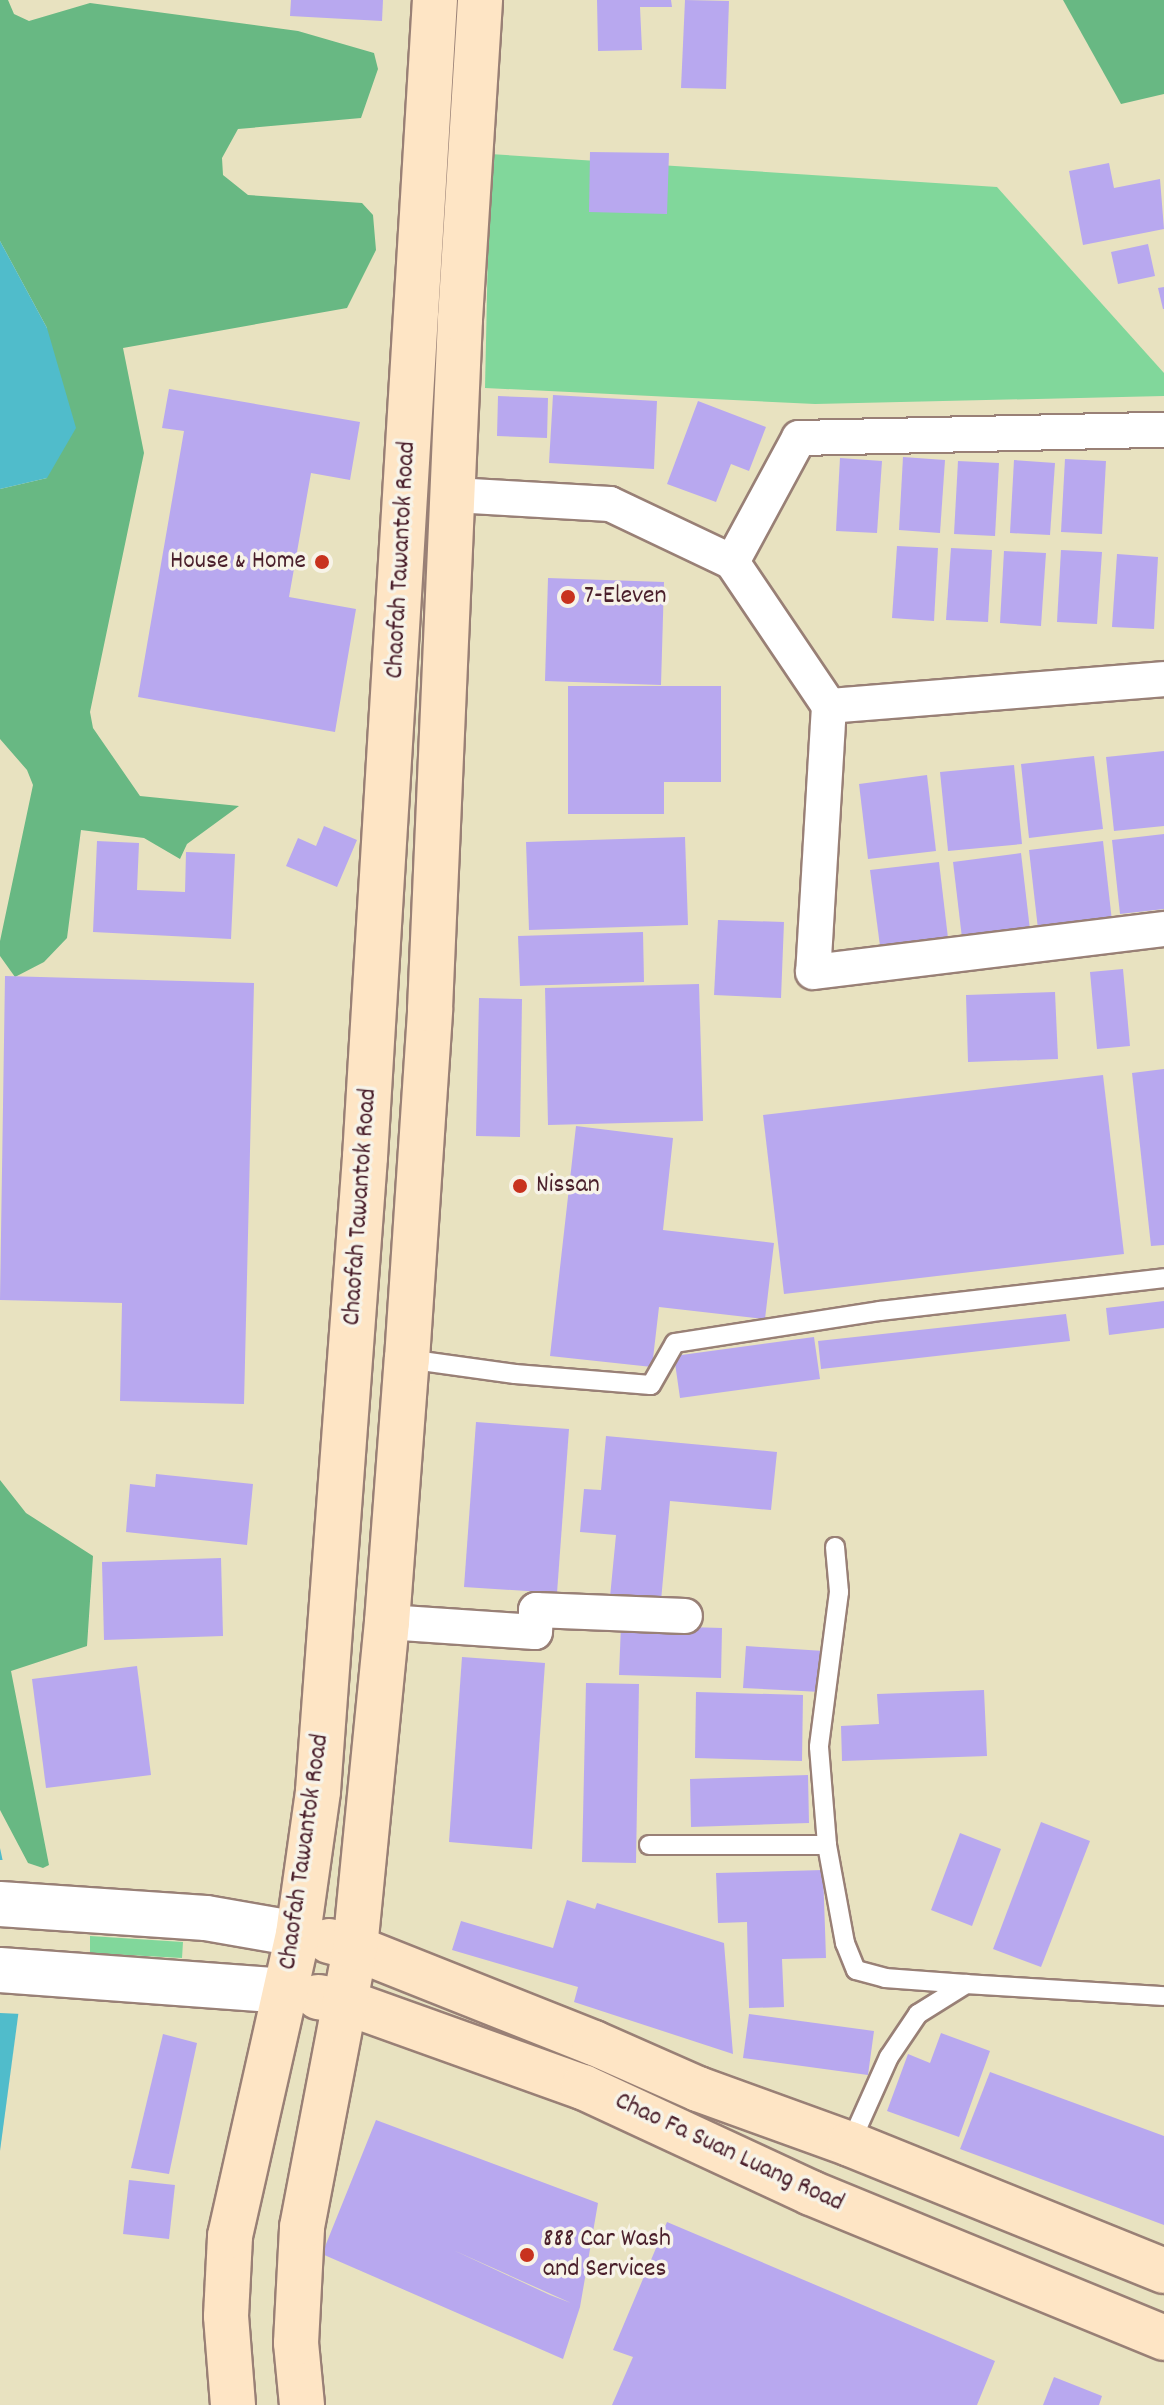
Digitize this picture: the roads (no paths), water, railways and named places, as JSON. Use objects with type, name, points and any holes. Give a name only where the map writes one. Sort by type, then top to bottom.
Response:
[{"type":"main road","name":"Chaofah Tawantok Road","points":[[233,2405],[226,2316],[230,2236],[298,1934],[318,1791],[365,1157],[435,0]]},
{"type":"main road","name":"Chaofah Tawantok Road","points":[[302,2405],[296,2343],[302,2227],[355,1948],[387,1622],[407,1359],[430,1009],[460,319],[480,0]]},
{"type":"main road","name":"Chao Fa Suan Luang Road","points":[[298,1934],[355,1948],[594,2043],[698,2089],[850,2144],[1164,2271]]},
{"type":"main road","name":"Chao Fa Suan Luang Road","points":[[286,1991],[345,2002],[583,2087],[811,2193],[1164,2338]]},
{"type":"street","points":[[732,562],[799,438],[1164,430]]},
{"type":"street","points":[[454,495],[610,504],[732,562],[829,706],[813,972],[1164,929]]},
{"type":"street","points":[[829,706],[1164,679]]},
{"type":"street","points":[[387,1622],[535,1632],[536,1610],[685,1616]]},
{"type":"street","points":[[0,1904],[206,1918],[298,1934]]},
{"type":"street","points":[[0,1970],[89,1974],[286,1991]]},
{"type":"lane","points":[[407,1359],[515,1374],[651,1385],[675,1343],[880,1311],[1164,1278]]},
{"type":"lane","points":[[835,1547],[839,1592],[819,1747],[827,1845],[845,1943],[856,1970],[885,1978],[1164,1996]]},
{"type":"lane","points":[[649,1845],[827,1845]]},
{"type":"lane","points":[[850,2144],[889,2057],[918,2014],[966,1984]]},
{"type":"water","points":[[0,241],[47,328],[76,428],[47,478],[0,489]]},
{"type":"water","points":[[0,1848],[25,1964],[0,2151]]},
{"type":"place","name":"House & Home","points":[[322,562]]},
{"type":"place","name":"7-Eleven","points":[[568,597]]},
{"type":"place","name":"Nissan","points":[[520,1186]]},
{"type":"place","name":"888 Car Wash and Services","points":[[527,2255]]}]
